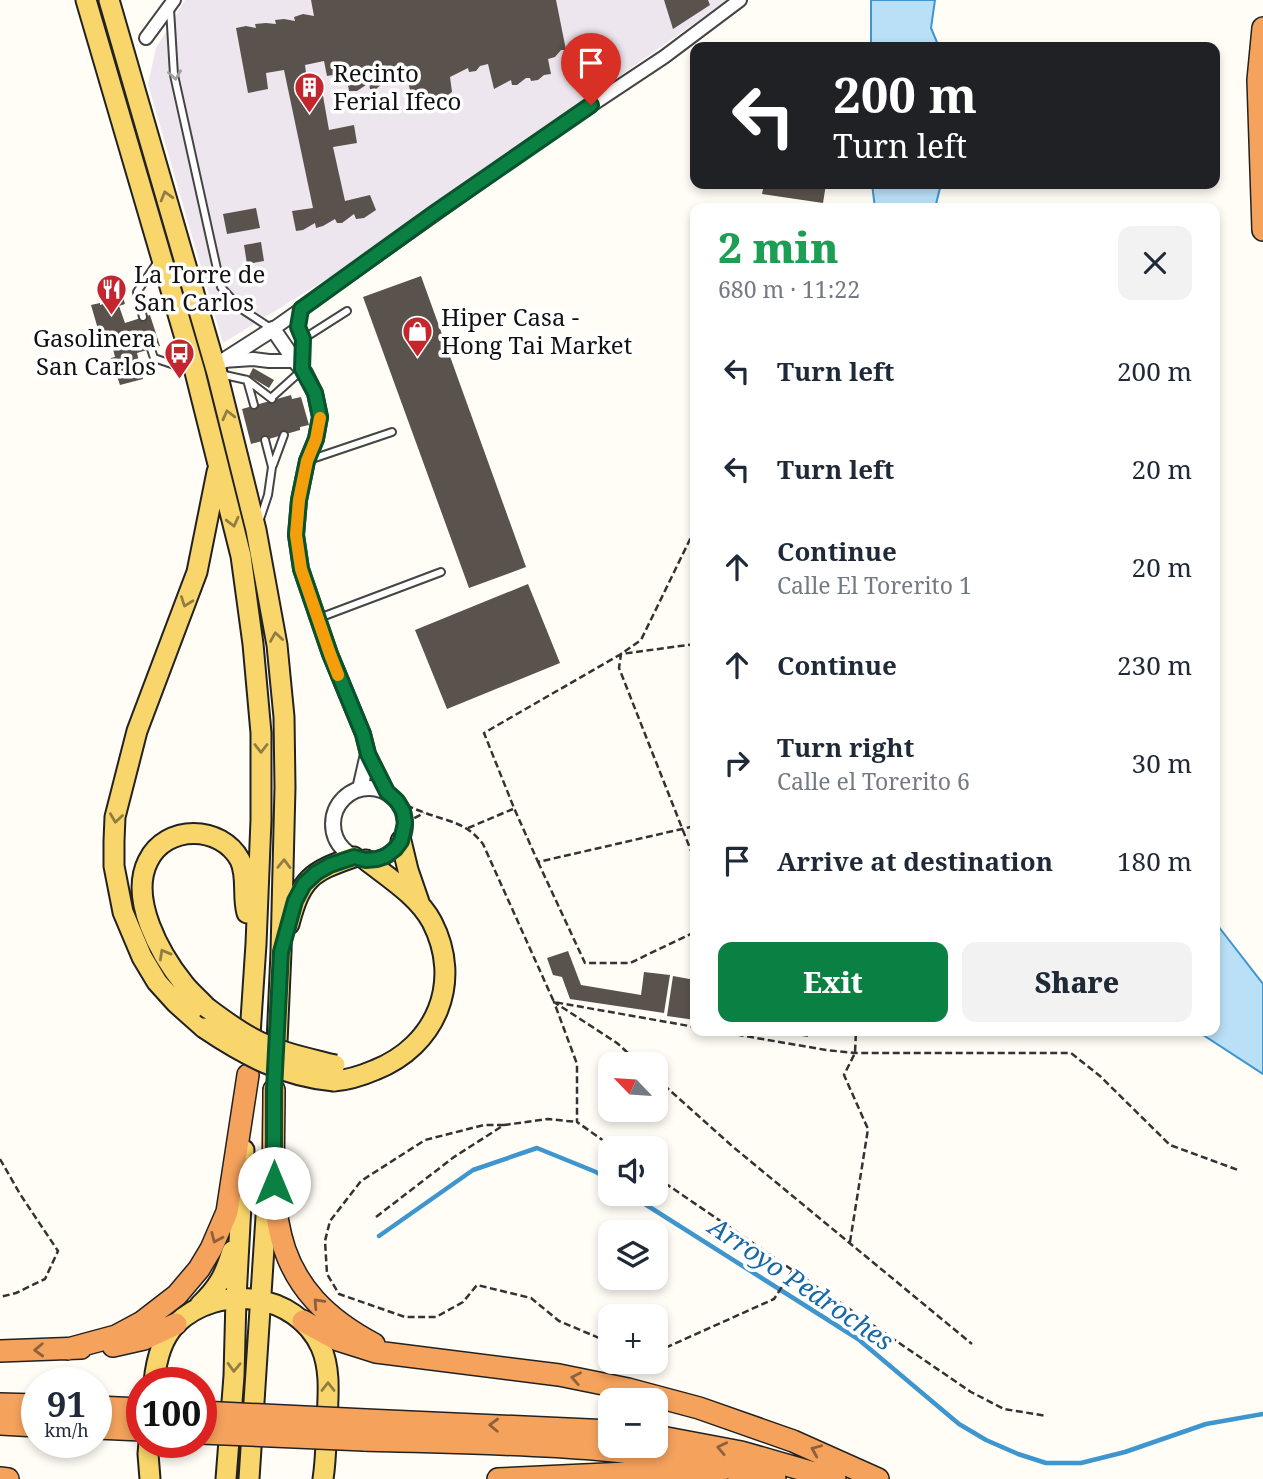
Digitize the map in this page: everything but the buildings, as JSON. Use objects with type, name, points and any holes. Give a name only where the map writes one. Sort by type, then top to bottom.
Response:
[{"type":"highway","points":[[1263,28],[1258,80],[1263,230]]},
{"type":"highway","points":[[68,1349],[104,1341],[135,1326],[177,1296],[199,1269],[211,1250],[227,1212],[248,1075]]},
{"type":"highway","points":[[274,1090],[274,1202],[288,1257],[303,1285],[330,1315],[395,1354]]},
{"type":"highway","points":[[0,1351],[133,1343],[156,1335],[185,1318]]},
{"type":"highway","points":[[303,1321],[346,1343],[395,1354],[546,1373],[653,1395],[771,1432],[878,1479]]},
{"type":"highway","points":[[0,1404],[21,1405]]},
{"type":"highway","points":[[217,1414],[365,1430],[648,1454],[711,1464],[775,1479]]},
{"type":"highway","points":[[0,1424],[21,1425]]},
{"type":"highway","points":[[217,1433],[598,1431]]},
{"type":"highway","points":[[668,1438],[741,1452],[835,1479]]},
{"type":"highway","points":[[498,1479],[627,1473],[726,1479]]},
{"type":"highway","points":[[0,1478],[8,1479]]},
{"type":"main road","points":[[86,0],[162,256],[219,464],[241,556],[253,645],[261,733],[261,820],[234,1376],[226,1479]]},
{"type":"main road","points":[[109,0],[218,365],[256,530],[277,645],[284,717],[281,952],[249,1479]]},
{"type":"main road","points":[[121,39],[122,0]]},
{"type":"main road","points":[[219,464],[197,572],[137,731],[115,817],[114,866],[123,912],[142,957],[157,982],[176,1003],[204,1028],[265,1064],[313,1078],[387,1065],[409,1051],[431,1027],[444,991],[445,965],[440,941],[421,906],[408,893],[360,858],[323,869],[304,884],[295,901],[281,952]]},
{"type":"main road","points":[[256,944],[246,908],[241,862],[227,844],[213,836],[197,832],[177,835],[155,850],[144,874],[142,890],[145,909],[150,926],[170,965],[185,986],[206,1007],[234,1028],[268,1046],[294,1054],[334,1073]]},
{"type":"main road","points":[[403,832],[408,870],[421,906]]},
{"type":"main road","points":[[156,1367],[169,1332],[213,1292],[225,1273],[242,1209]]},
{"type":"main road","points":[[185,1318],[221,1300],[260,1300],[285,1308],[311,1330],[321,1348],[328,1373],[326,1462],[323,1479]]},
{"type":"main road","points":[[149,1458],[150,1479]]},
{"type":"street","points":[[218,365],[554,130],[664,57],[740,0]]},
{"type":"street","points":[[146,38],[172,4]]},
{"type":"street","points":[[299,365],[303,339],[298,327],[301,309]]},
{"type":"street","points":[[273,329],[315,393],[320,417],[299,500],[296,535],[301,569],[330,654],[363,734],[368,754],[403,811],[403,832],[395,849],[386,856],[377,859],[360,858],[345,851],[338,842],[333,821],[342,801],[350,793],[369,788],[392,797]]},
{"type":"street","points":[[218,365],[253,359],[299,365]]},
{"type":"street","points":[[360,789],[368,754]]},
{"type":"lane","points":[[172,4],[174,75],[221,287],[240,308],[273,329]]},
{"type":"lane","points":[[142,317],[136,292],[162,256]]},
{"type":"lane","points":[[303,339],[346,311]]},
{"type":"lane","points":[[151,349],[154,358],[195,372]]},
{"type":"lane","points":[[218,365],[247,380],[272,399],[299,365]]},
{"type":"lane","points":[[247,380],[254,405]]},
{"type":"lane","points":[[307,461],[392,432]]},
{"type":"lane","points":[[256,530],[268,495],[272,467],[284,435]]},
{"type":"lane","points":[[265,440],[272,467]]},
{"type":"lane","points":[[318,618],[442,572]]},
{"type":"path","points":[[690,539],[641,640],[484,733],[514,808],[585,963],[631,963],[690,934]]},
{"type":"path","points":[[621,654],[690,645]]},
{"type":"path","points":[[621,654],[619,668],[690,849]]},
{"type":"path","points":[[392,797],[424,813],[468,828],[483,844],[554,1002],[577,1063],[577,1122]]},
{"type":"path","points":[[468,828],[514,808]]},
{"type":"path","points":[[403,832],[424,813]]},
{"type":"path","points":[[538,862],[690,827]]},
{"type":"path","points":[[554,1002],[690,1026]]},
{"type":"path","points":[[554,1002],[627,1052]]},
{"type":"path","points":[[745,1036],[855,1053],[1071,1053],[1100,1076],[1170,1144],[1238,1171]]},
{"type":"path","points":[[850,1242],[868,1129],[844,1075],[855,1053],[856,1036]]},
{"type":"path","points":[[668,1089],[732,1146],[972,1344]]},
{"type":"path","points":[[598,1137],[577,1122],[548,1119],[484,1125],[425,1139],[361,1181],[330,1221],[325,1241],[327,1274],[339,1294],[405,1317],[436,1317],[463,1302],[477,1285],[531,1298],[559,1321],[598,1338]]},
{"type":"path","points":[[376,1217],[454,1157],[505,1125]]},
{"type":"path","points":[[0,1159],[58,1251],[45,1279],[16,1293],[0,1297]]},
{"type":"path","points":[[668,1185],[971,1392],[1004,1409],[1047,1416]]},
{"type":"path","points":[[668,1347],[774,1299],[793,1270]]},
{"type":"shaded area","points":[[185,0],[728,0],[348,266],[223,343],[148,84],[156,48]]},
{"type":"water","points":[[871,0],[935,0],[931,28],[937,42],[871,42]]},
{"type":"water","points":[[873,189],[940,189],[936,203],[874,203]]},
{"type":"water","points":[[1220,928],[1263,984],[1263,1074],[1205,1036],[1220,1036]]},
{"type":"waterway","name":"Arroyo Pedroches","points":[[379,1236],[473,1170],[537,1148],[598,1173]]},
{"type":"waterway","name":"Arroyo Pedroches","points":[[648,1206],[858,1339],[959,1424],[1018,1454],[1046,1463],[1081,1463],[1125,1452],[1206,1424],[1263,1414]]},
{"type":"slow traffic","points":[[320,418],[299,500],[296,535],[301,569],[338,675]]},
{"type":"place","name":"Recinto Ferial Ifeco","points":[[310,115]]},
{"type":"place","name":"La Torre de San Carlos","points":[[111,316]]},
{"type":"place","name":"Hiper Casa - Hong Tai Market","points":[[418,359]]},
{"type":"place","name":"Gasolinera San Carlos","points":[[179,380]]},
{"type":"route","points":[[274,1183],[274,1090],[281,952],[295,901],[304,884],[330,865],[354,857],[366,860],[386,856],[401,841],[405,823],[403,811],[387,792],[368,754],[363,734],[330,654],[301,569],[296,535],[299,500],[320,417],[315,393],[302,369],[303,339],[298,327],[301,309],[591,105]]}]
